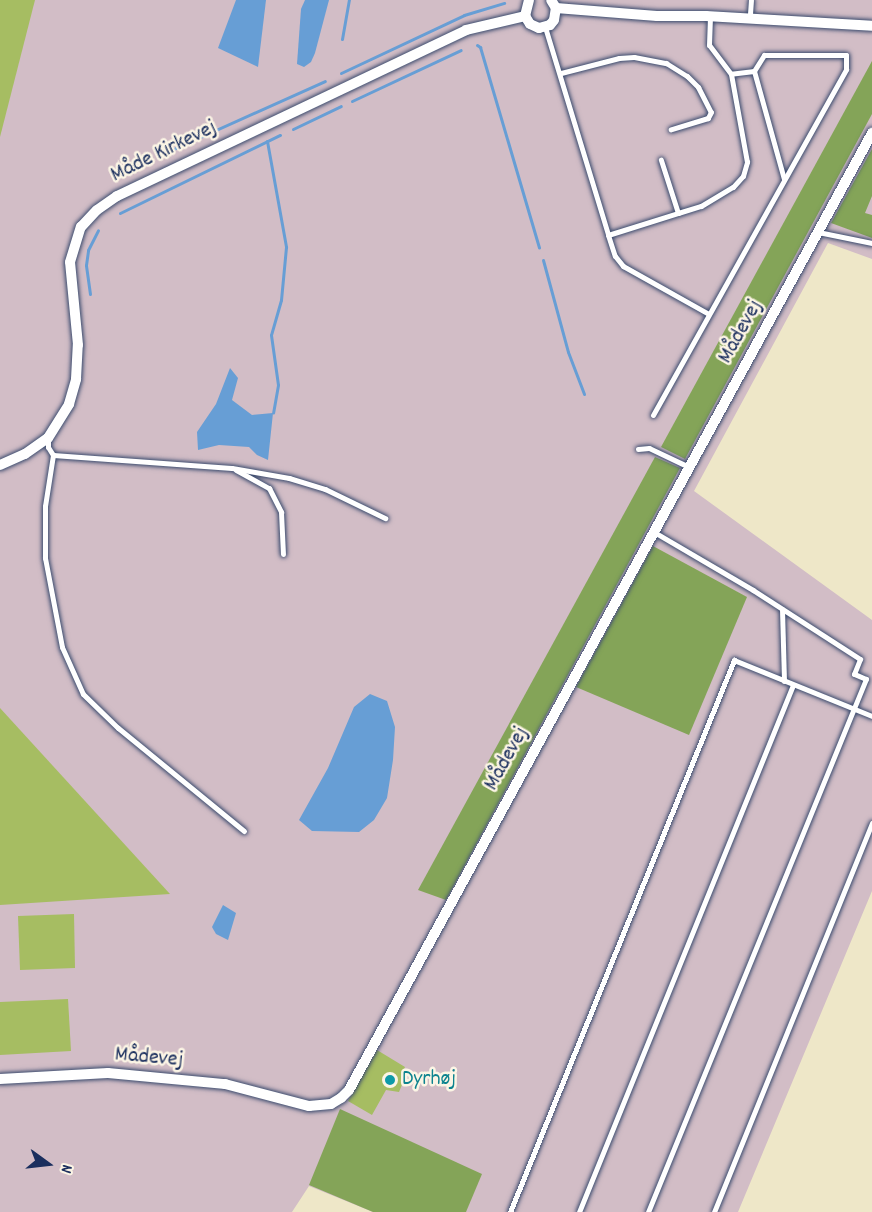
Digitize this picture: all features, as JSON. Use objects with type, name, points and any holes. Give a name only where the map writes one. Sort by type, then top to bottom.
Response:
[{"type":"street","points":[[529,0],[525,16],[534,27],[545,27],[554,20],[554,4],[657,16],[872,26]]},
{"type":"street","points":[[627,12],[671,10],[750,14],[789,21]]},
{"type":"street","name":"Måde Kirkevej","points":[[0,465],[26,454],[48,438],[69,404],[76,379],[78,345],[70,278],[72,251],[81,227],[97,210],[117,196],[466,30],[525,16]]},
{"type":"street","name":"Mådevej","points":[[0,1079],[108,1073],[225,1084],[309,1106],[331,1104],[349,1090],[872,133]]},
{"type":"lane","points":[[750,14],[751,0]]},
{"type":"lane","points":[[608,235],[701,206],[733,187],[743,176],[747,162],[746,145],[731,74],[709,45],[710,17]]},
{"type":"lane","points":[[545,27],[561,73],[615,256],[623,266],[709,314]]},
{"type":"lane","points":[[653,415],[846,69],[846,55],[764,55],[754,71],[784,179]]},
{"type":"lane","points":[[561,73],[619,58],[634,57],[666,63],[687,76],[698,87],[711,112],[708,118],[671,129]]},
{"type":"lane","points":[[731,74],[754,71]]},
{"type":"lane","points":[[661,160],[678,213]]},
{"type":"lane","points":[[818,232],[872,243]]},
{"type":"lane","points":[[48,438],[48,447],[53,455],[45,506],[45,558],[62,647],[84,694],[118,728],[244,831]]},
{"type":"lane","points":[[638,449],[649,447],[689,467]]},
{"type":"lane","points":[[53,455],[232,468],[289,478],[316,486],[385,518]]},
{"type":"lane","points":[[232,468],[269,488],[281,512],[283,554]]},
{"type":"lane","points":[[648,1212],[866,679],[854,674],[860,659],[654,531]]},
{"type":"lane","points":[[782,609],[784,681]]},
{"type":"lane","points":[[510,1212],[734,660],[872,716]]},
{"type":"lane","points":[[579,1212],[794,685]]},
{"type":"lane","points":[[714,1212],[872,823]]},
{"type":"shaded area","points":[[0,0],[872,0],[872,259],[828,243],[694,491],[872,620],[872,891],[738,1212],[373,1212],[309,1186],[292,1212],[0,1212]]},
{"type":"green space","points":[[0,0],[35,0],[0,137]]},
{"type":"green space","points":[[872,61],[872,114],[685,459],[661,447]]},
{"type":"green space","points":[[872,149],[872,196],[865,213],[872,215],[872,238],[831,223]]},
{"type":"green space","points":[[655,457],[680,468],[446,900],[418,890]]},
{"type":"green space","points":[[653,546],[747,597],[689,735],[576,687]]},
{"type":"green space","points":[[0,708],[170,894],[0,905]]},
{"type":"green space","points":[[74,914],[75,968],[20,970],[18,916]]},
{"type":"green space","points":[[68,999],[71,1051],[0,1055],[0,1002]]},
{"type":"green space","points":[[377,1050],[405,1067],[402,1074],[406,1075],[399,1092],[386,1090],[372,1115],[348,1101]]},
{"type":"green space","points":[[340,1109],[482,1174],[466,1212],[373,1212],[309,1185]]},
{"type":"water","points":[[236,0],[266,0],[258,67],[218,48]]},
{"type":"water","points":[[305,0],[329,0],[315,53],[311,62],[304,67],[297,64],[301,9]]},
{"type":"water","points":[[230,368],[238,378],[232,400],[252,415],[273,413],[268,460],[257,455],[249,447],[219,445],[198,450],[197,432],[216,404]]},
{"type":"water","points":[[370,694],[387,701],[395,727],[387,798],[374,820],[359,832],[312,831],[299,820],[328,768],[354,707]]},
{"type":"water","points":[[223,905],[236,913],[228,940],[216,934],[212,927]]},
{"type":"waterway","points":[[342,39],[349,0]]},
{"type":"waterway","points":[[341,73],[464,15],[504,3]]},
{"type":"waterway","points":[[477,45],[480,47],[539,247]]},
{"type":"waterway","points":[[352,101],[461,50]]},
{"type":"waterway","points":[[167,152],[325,81]]},
{"type":"waterway","points":[[293,129],[341,106]]},
{"type":"waterway","points":[[120,213],[280,135]]},
{"type":"waterway","points":[[267,141],[286,247],[281,300],[271,335],[278,385],[273,413]]},
{"type":"waterway","points":[[90,294],[86,265],[88,250],[98,230]]},
{"type":"waterway","points":[[543,260],[568,352],[584,394]]},
{"type":"place","name":"Dyrhøj","points":[[390,1080]]}]
